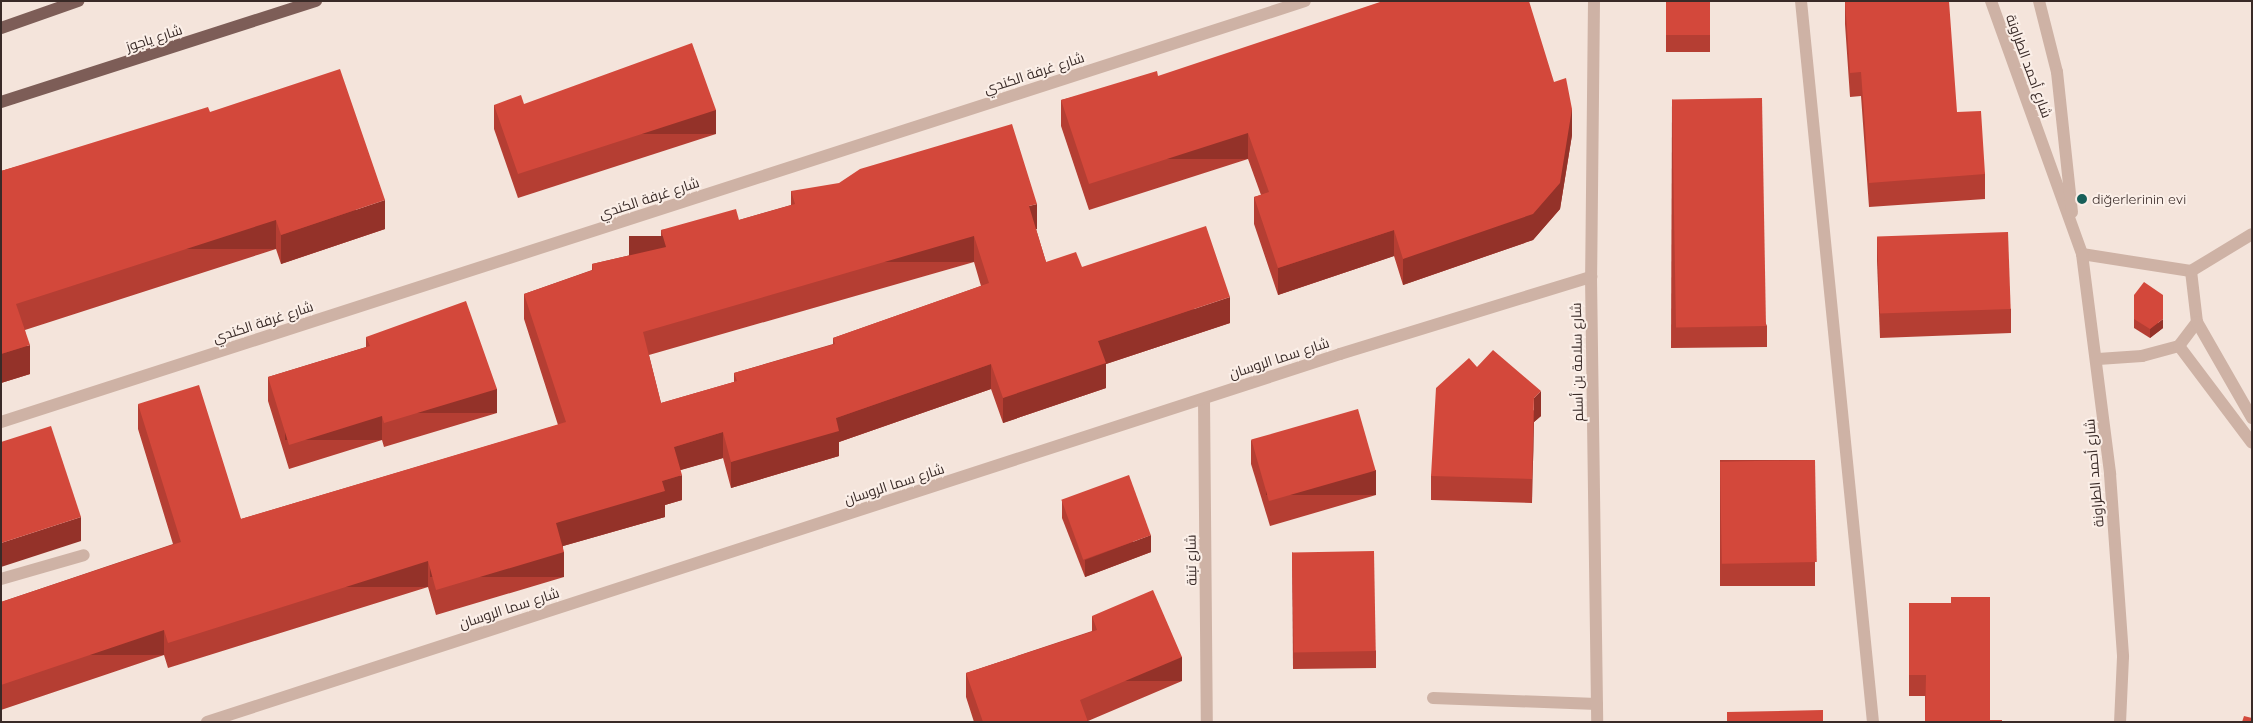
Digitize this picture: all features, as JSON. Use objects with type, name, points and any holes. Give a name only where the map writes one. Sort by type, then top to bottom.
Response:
[{"type":"main road","points":[[1,28],[78,1]]},
{"type":"main road","name":"شارع ياجوز","points":[[1,102],[316,1]]},
{"type":"street","name":"شارع غرفة الكندي","points":[[1,422],[1306,1]]},
{"type":"street","name":"شارع سلامة بن أسلم","points":[[1594,1],[1591,277],[1597,722]]},
{"type":"street","points":[[1801,1],[1873,722]]},
{"type":"street","name":"شارع أحمد الطراونة","points":[[1990,1],[2082,254],[2098,359],[2120,613],[2120,722]]},
{"type":"street","name":"شارع أحمد الطراونة","points":[[2040,1],[2057,72],[2073,225]]},
{"type":"street","points":[[2082,254],[2191,271],[2252,234]]},
{"type":"street","points":[[2191,271],[2197,322],[2252,418]]},
{"type":"street","name":"شارع سما الروسان","points":[[207,722],[1204,399],[1591,277]]},
{"type":"street","points":[[2098,359],[2142,356],[2179,346],[2197,322]]},
{"type":"street","points":[[2179,346],[2252,443]]},
{"type":"street","name":"شارع تبنة","points":[[1204,399],[1207,722]]},
{"type":"street","points":[[1,579],[84,554]]},
{"type":"street","points":[[1434,698],[1597,704]]},
{"type":"building","points":[[1383,1],[1529,1],[1554,82],[1566,78],[1572,109],[1560,183],[1533,214],[1403,259],[1394,230],[1278,268],[1254,197],[1269,192],[1248,133],[1089,184],[1061,100],[1157,71],[1158,76]]},
{"type":"building","points":[[1666,1],[1710,1],[1710,35],[1666,35]]},
{"type":"building","points":[[1845,1],[1949,1],[1957,112],[1981,111],[1985,174],[1869,183],[1861,72],[1850,73]]},
{"type":"building","points":[[692,43],[716,110],[518,174],[494,105],[521,95],[524,104]]},
{"type":"building","points":[[340,69],[385,200],[281,235],[276,220],[16,304],[30,345],[1,354],[1,171],[208,107],[210,112]]},
{"type":"building","points":[[1762,98],[1766,326],[1676,328],[1672,100]]},
{"type":"building","points":[[1012,124],[1037,204],[1029,206],[1046,262],[1076,252],[1082,267],[1206,226],[1230,297],[1098,341],[1106,363],[1003,398],[991,364],[836,418],[839,431],[731,462],[723,432],[674,447],[682,475],[662,481],[665,491],[556,523],[564,552],[436,590],[428,561],[168,643],[164,630],[1,685],[1,602],[181,542],[138,404],[199,385],[241,519],[566,422],[524,294],[593,270],[592,264],[666,247],[661,230],[736,209],[739,220],[795,204],[791,191],[839,183],[860,169]],"holes":[[[974,236],[989,283],[833,338],[835,344],[734,373],[737,381],[661,403],[643,332]]]},
{"type":"building","points":[[2008,232],[2011,309],[1880,314],[1877,237]]},
{"type":"building","points":[[2144,282],[2163,295],[2163,319],[2150,329],[2134,319],[2134,295]]},
{"type":"building","points":[[466,301],[497,389],[384,423],[382,416],[289,445],[268,377],[370,346],[366,337]]},
{"type":"building","points":[[1493,350],[1541,391],[1534,398],[1532,479],[1431,476],[1436,388],[1469,358],[1477,367]]},
{"type":"building","points":[[1358,409],[1376,471],[1269,501],[1251,440]]},
{"type":"building","points":[[51,426],[81,517],[1,543],[1,442]]},
{"type":"building","points":[[1815,460],[1817,562],[1722,564],[1720,462]]},
{"type":"building","points":[[1129,475],[1151,535],[1083,560],[1061,500]]},
{"type":"building","points":[[1374,551],[1376,651],[1294,652],[1292,552]]},
{"type":"building","points":[[1153,590],[1182,657],[1080,700],[1088,722],[983,722],[966,673],[1097,630],[1092,616]]},
{"type":"building","points":[[1951,597],[1990,597],[1990,720],[2002,720],[2002,722],[1925,722],[1926,675],[1909,675],[1909,603],[1951,603]]},
{"type":"building","points":[[1823,710],[1823,722],[1727,722],[1727,712]]},
{"type":"building","points":[[2244,716],[2252,718],[2252,722],[2242,722]]},
{"type":"place","name":"diğerlerinin evi","points":[[2082,199]]}]
